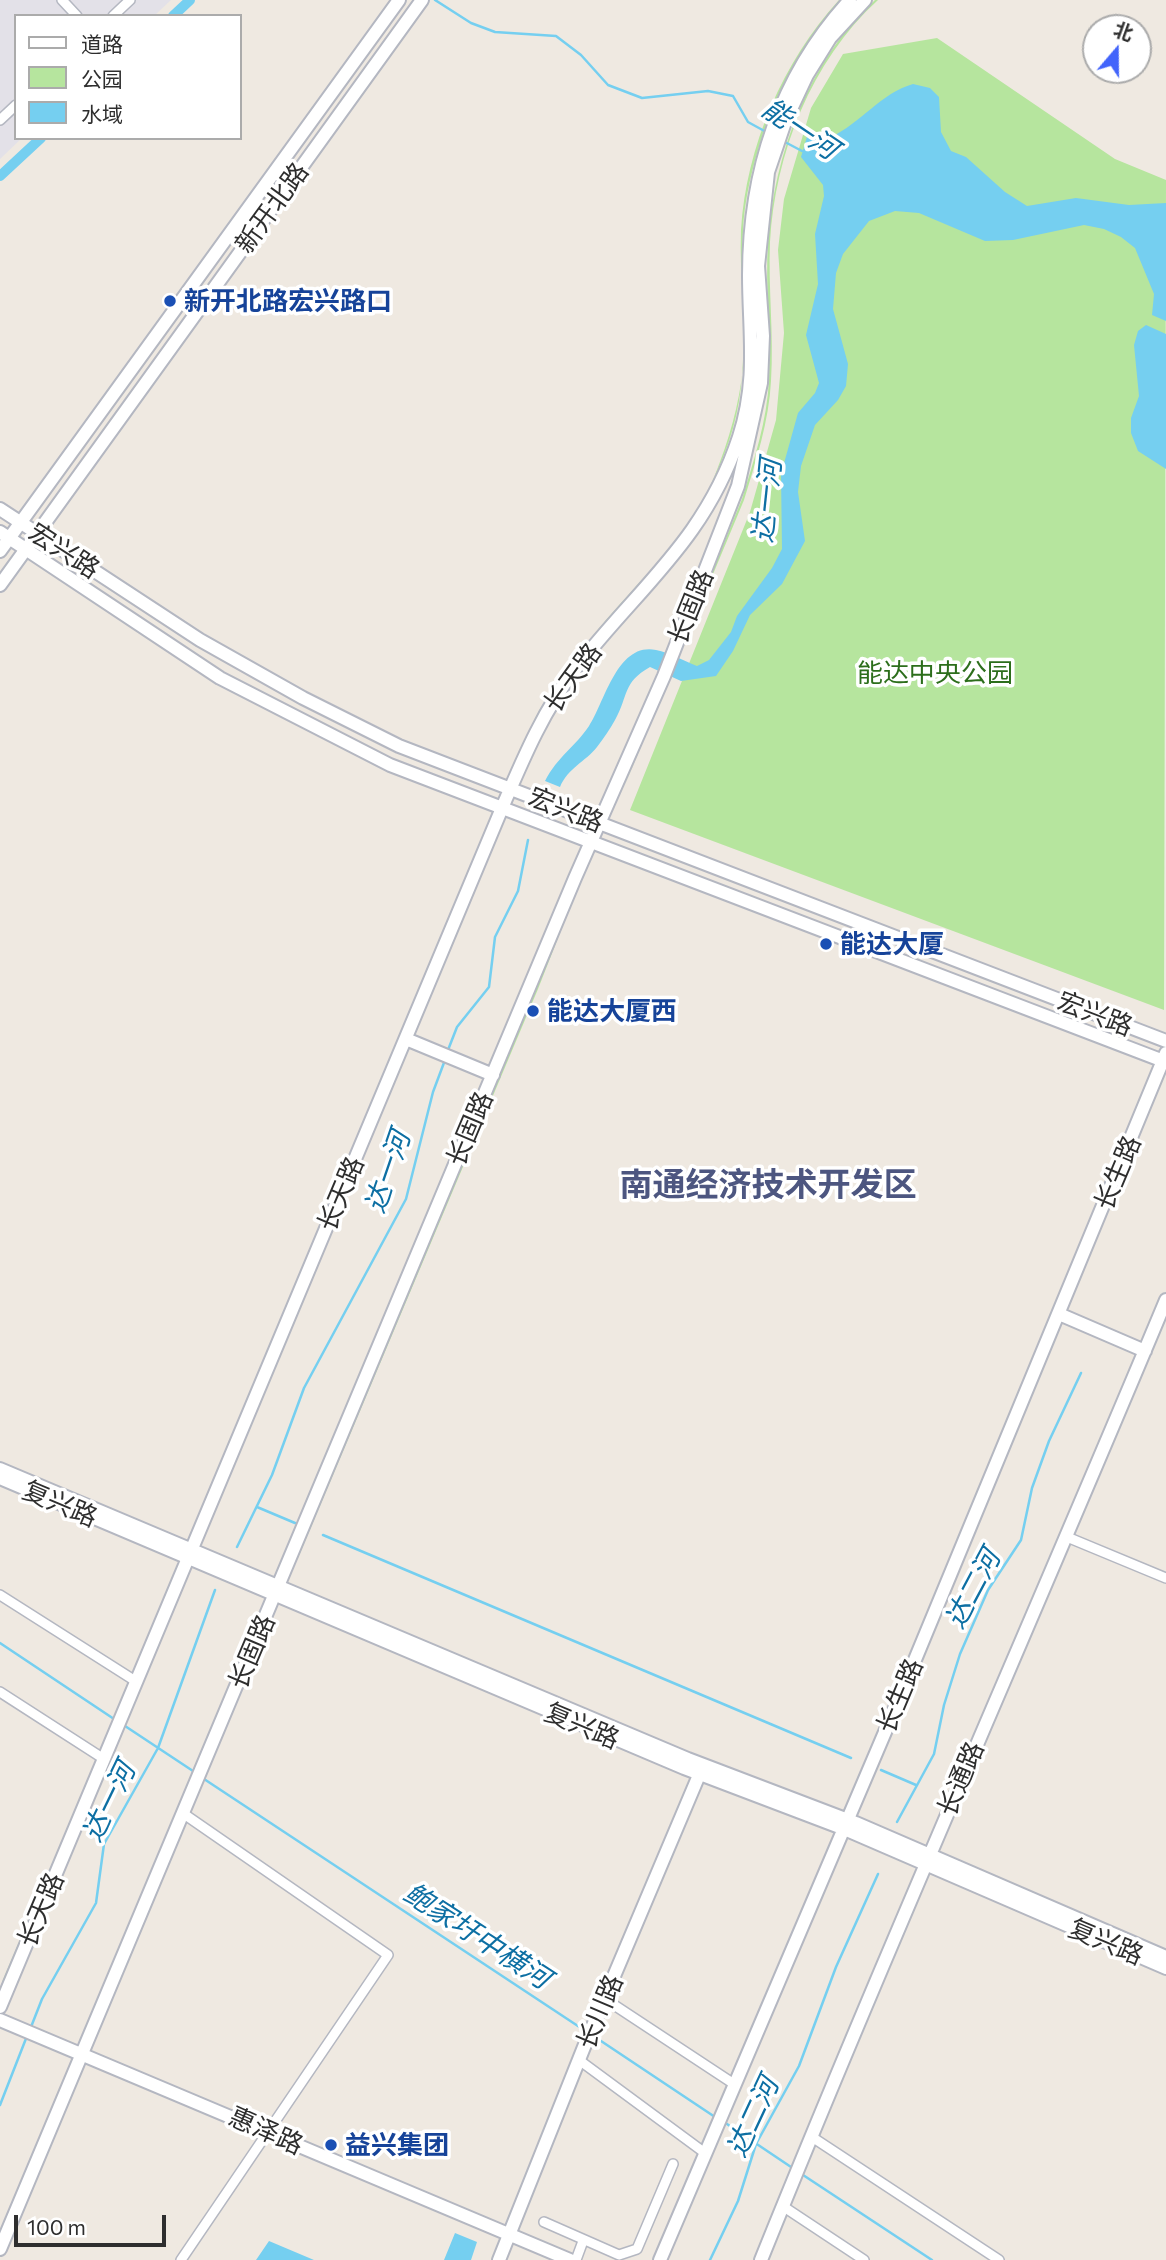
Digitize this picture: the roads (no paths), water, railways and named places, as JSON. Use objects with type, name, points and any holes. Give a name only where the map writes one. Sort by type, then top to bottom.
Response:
[{"type":"street","points":[[62,0],[75,14]]},
{"type":"street","points":[[115,14],[130,0]]},
{"type":"street","name":"新开北路","points":[[0,551],[4,535],[20,522],[399,0]]},
{"type":"street","name":"新开北路","points":[[0,585],[422,0]]},
{"type":"street","name":"长天路","points":[[0,2007],[502,807],[541,723],[576,667],[702,519],[721,484],[740,435],[752,374],[750,213],[758,173],[784,98],[821,32],[850,0]]},
{"type":"street","name":"长固路","points":[[0,2249],[493,1075],[664,676],[738,486],[757,405],[763,336],[758,266],[768,172],[785,122],[807,75],[830,38],[865,0]]},
{"type":"street","points":[[0,120],[14,107]]},
{"type":"street","name":"宏兴路","points":[[0,509],[200,640],[303,698],[399,746],[1166,1041]]},
{"type":"street","name":"宏兴路","points":[[4,535],[231,684],[390,765],[1165,1058]]},
{"type":"street","points":[[406,1039],[493,1075]]},
{"type":"street","name":"长生路","points":[[660,2260],[888,1725],[1165,1058]]},
{"type":"street","name":"长通路","points":[[761,2260],[1166,1300]]},
{"type":"street","points":[[1059,1314],[1145,1351]]},
{"type":"street","name":"复兴路","points":[[0,1469],[190,1555]]},
{"type":"street","name":"复兴路","points":[[0,1478],[701,1770],[844,1824],[1166,1957]]},
{"type":"street","points":[[1067,1537],[1166,1578]]},
{"type":"street","points":[[0,1594],[137,1682]]},
{"type":"street","points":[[0,1692],[104,1759]]},
{"type":"street","name":"长川路","points":[[499,2260],[584,2047],[701,1770]]},
{"type":"street","points":[[181,2260],[388,1955],[184,1814]]},
{"type":"street","name":"复兴路","points":[[928,1860],[1166,1968]]},
{"type":"street","points":[[605,1999],[732,2090]]},
{"type":"street","name":"惠泽路","points":[[0,2020],[570,2260]]},
{"type":"street","points":[[579,2060],[705,2153]]},
{"type":"street","points":[[811,2141],[999,2260]]},
{"type":"street","points":[[544,2222],[620,2255],[637,2249],[673,2164]]},
{"type":"street","points":[[786,2202],[864,2260]]},
{"type":"street","points":[[576,2260],[583,2241]]},
{"type":"water","points":[[913,84],[930,88],[939,97],[941,132],[951,151],[966,157],[1005,192],[1027,206],[1076,198],[1129,205],[1166,203],[1166,321],[1152,315],[1154,294],[1135,248],[1104,229],[1084,225],[1013,240],[985,241],[919,213],[895,211],[869,221],[843,254],[836,273],[833,309],[848,364],[846,386],[838,400],[815,425],[801,466],[798,492],[805,541],[782,584],[750,615],[733,651],[716,676],[681,681],[650,667],[630,684],[615,720],[604,737],[567,775],[560,787],[545,781],[555,765],[589,726],[614,676],[631,655],[643,650],[656,650],[697,666],[709,660],[731,632],[737,616],[772,568],[782,549],[781,474],[798,413],[815,393],[819,383],[806,335],[818,284],[815,234],[824,196],[823,185],[801,157],[809,130],[831,137],[891,94]]},
{"type":"water","points":[[1146,325],[1166,334],[1166,469],[1138,451],[1131,433],[1131,418],[1139,396],[1134,345],[1138,331]]},
{"type":"water","points":[[455,2233],[477,2242],[471,2260],[444,2260]]},
{"type":"water","points":[[269,2241],[314,2260],[256,2260]]},
{"type":"waterway","points":[[175,14],[190,0]]},
{"type":"waterway","name":"能一河","points":[[435,0],[471,23],[495,32],[556,36],[581,55],[608,85],[642,98],[708,91],[733,96],[748,122],[768,133]]},
{"type":"waterway","points":[[0,176],[39,140]]},
{"type":"waterway","name":"能一河","points":[[783,141],[802,151]]},
{"type":"waterway","name":"达一河","points":[[448,1050],[457,1027],[489,987],[495,937],[518,891],[528,840]]},
{"type":"waterway","name":"达一河","points":[[237,1547],[272,1475],[304,1388],[406,1199],[433,1092],[445,1060]]},
{"type":"waterway","name":"达二河","points":[[897,1822],[934,1754],[944,1705],[960,1654],[988,1590],[1021,1540],[1032,1488],[1049,1441],[1081,1373]]},
{"type":"waterway","points":[[257,1507],[295,1523]]},
{"type":"waterway","points":[[323,1535],[851,1758]]},
{"type":"waterway","name":"达一河","points":[[31,2027],[42,1999],[96,1903],[104,1844],[158,1748],[215,1590]]},
{"type":"waterway","name":"鲍家圩中横河","points":[[0,1643],[117,1721]]},
{"type":"waterway","name":"鲍家圩中横河","points":[[122,1724],[196,1773]]},
{"type":"waterway","points":[[881,1770],[916,1785]]},
{"type":"waterway","name":"鲍家圩中横河","points":[[201,1777],[587,2032]]},
{"type":"waterway","name":"达二河","points":[[710,2260],[738,2201],[756,2144],[799,2066],[836,1967],[878,1874]]},
{"type":"waterway","name":"鲍家圩中横河","points":[[592,2035],[715,2117]]},
{"type":"waterway","name":"达一河","points":[[0,2105],[27,2036]]},
{"type":"waterway","name":"达二河","points":[[724,2122],[794,2169]]},
{"type":"waterway","name":"鲍家圩中横河","points":[[800,2173],[932,2260]]},
{"type":"place","name":"新开北路宏兴路口","points":[[170,301]]},
{"type":"place","name":"能达大厦","points":[[826,944]]},
{"type":"place","name":"能达大厦西","points":[[533,1011]]},
{"type":"place","name":"益兴集团","points":[[331,2145]]},
{"type":"district","name":"南通经济技术开发区","points":[[768,1185]]},
{"type":"park label","name":"能达中央公园","points":[[935,673]]}]
